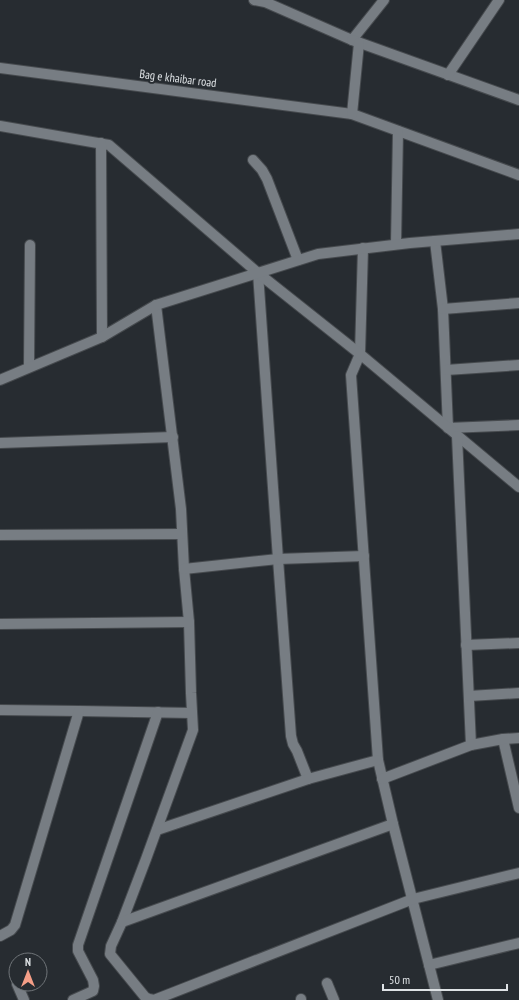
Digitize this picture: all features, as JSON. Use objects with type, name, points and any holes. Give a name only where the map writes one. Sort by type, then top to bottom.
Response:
[{"type":"street","points":[[254,0],[265,2],[355,41],[519,100]]},
{"type":"street","points":[[352,114],[355,41],[384,0]]},
{"type":"street","points":[[448,75],[499,0]]},
{"type":"street","name":"Bag e khaibar road","points":[[0,68],[352,114],[519,175]]},
{"type":"street","points":[[0,126],[109,145],[258,273],[360,354],[519,486]]},
{"type":"street","points":[[396,244],[398,132]]},
{"type":"street","points":[[101,143],[102,337]]},
{"type":"street","points":[[253,160],[262,170],[267,179],[298,260]]},
{"type":"street","points":[[0,380],[102,337],[156,305],[318,254],[396,244],[519,234]]},
{"type":"street","points":[[435,241],[443,309],[448,428]]},
{"type":"street","points":[[30,246],[30,367]]},
{"type":"street","points":[[363,248],[360,354],[351,375],[378,760],[438,1000]]},
{"type":"street","points":[[258,273],[291,736],[308,779]]},
{"type":"street","points":[[443,309],[519,303]]},
{"type":"street","points":[[156,305],[181,509],[184,569],[189,622],[193,730],[157,830],[122,922],[111,946],[110,954],[145,997],[154,1000],[413,899],[519,873]]},
{"type":"street","points":[[446,370],[519,365]]},
{"type":"street","points":[[448,428],[519,425]]},
{"type":"street","points":[[457,436],[471,745]]},
{"type":"street","points":[[0,443],[173,437]]},
{"type":"street","points":[[0,535],[182,534]]},
{"type":"street","points":[[184,569],[278,559],[364,556]]},
{"type":"street","points":[[0,624],[189,622]]},
{"type":"street","points":[[466,645],[519,643]]},
{"type":"street","points":[[469,696],[519,693]]},
{"type":"street","points":[[0,710],[80,710],[192,713]]},
{"type":"street","points":[[0,936],[11,930],[15,925],[80,710]]},
{"type":"street","points":[[73,1000],[93,991],[93,980],[78,951],[78,945],[158,712]]},
{"type":"street","points":[[382,779],[471,745],[519,738]]},
{"type":"street","points":[[504,739],[519,808]]},
{"type":"street","points":[[157,830],[308,779],[378,760]]},
{"type":"street","points":[[122,922],[393,824]]},
{"type":"street","points":[[429,965],[519,943]]},
{"type":"street","points":[[327,983],[334,1000]]}]
